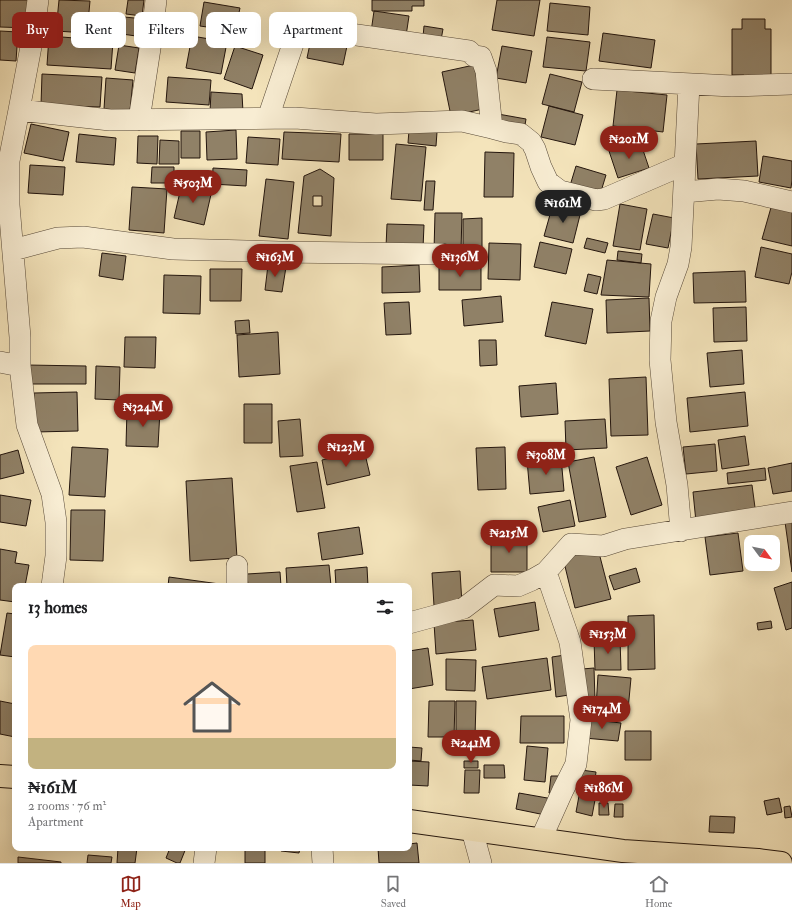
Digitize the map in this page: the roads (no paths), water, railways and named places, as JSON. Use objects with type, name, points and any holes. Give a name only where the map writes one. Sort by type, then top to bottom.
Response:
[{"type":"main road","points":[[0,776],[12,777]]},
{"type":"main road","points":[[412,821],[623,851],[781,863]]},
{"type":"street","points":[[38,0],[33,36],[9,161],[9,205],[20,337],[20,366],[28,425],[52,494],[56,522],[56,556],[52,583]]},
{"type":"street","points":[[139,120],[156,0]]},
{"type":"street","points":[[268,118],[293,44],[297,37],[303,32],[329,31],[469,51],[474,56],[481,58],[486,71],[492,128]]},
{"type":"street","points":[[593,79],[732,86],[792,84]]},
{"type":"street","points":[[681,531],[677,485],[666,422],[660,360],[661,322],[666,297],[678,264],[681,247],[689,84]]},
{"type":"street","points":[[19,110],[110,120],[294,118],[376,124],[462,121],[521,134],[531,142],[535,149],[548,182],[560,191],[596,200],[604,199],[685,164]]},
{"type":"street","points":[[684,192],[718,188],[744,190],[792,202]]},
{"type":"street","points":[[13,250],[58,238],[83,238],[173,249],[442,254]]},
{"type":"street","points":[[0,362],[20,366]]},
{"type":"street","points":[[412,622],[464,608],[494,585],[518,586],[532,580],[546,572],[571,544],[603,546],[625,539],[792,512]]},
{"type":"street","points":[[541,839],[562,790],[576,764],[581,720],[570,642],[546,572]]},
{"type":"street","points":[[472,830],[481,863]]},
{"type":"street","points":[[204,863],[206,851]]},
{"type":"street","points":[[322,851],[323,863]]}]
